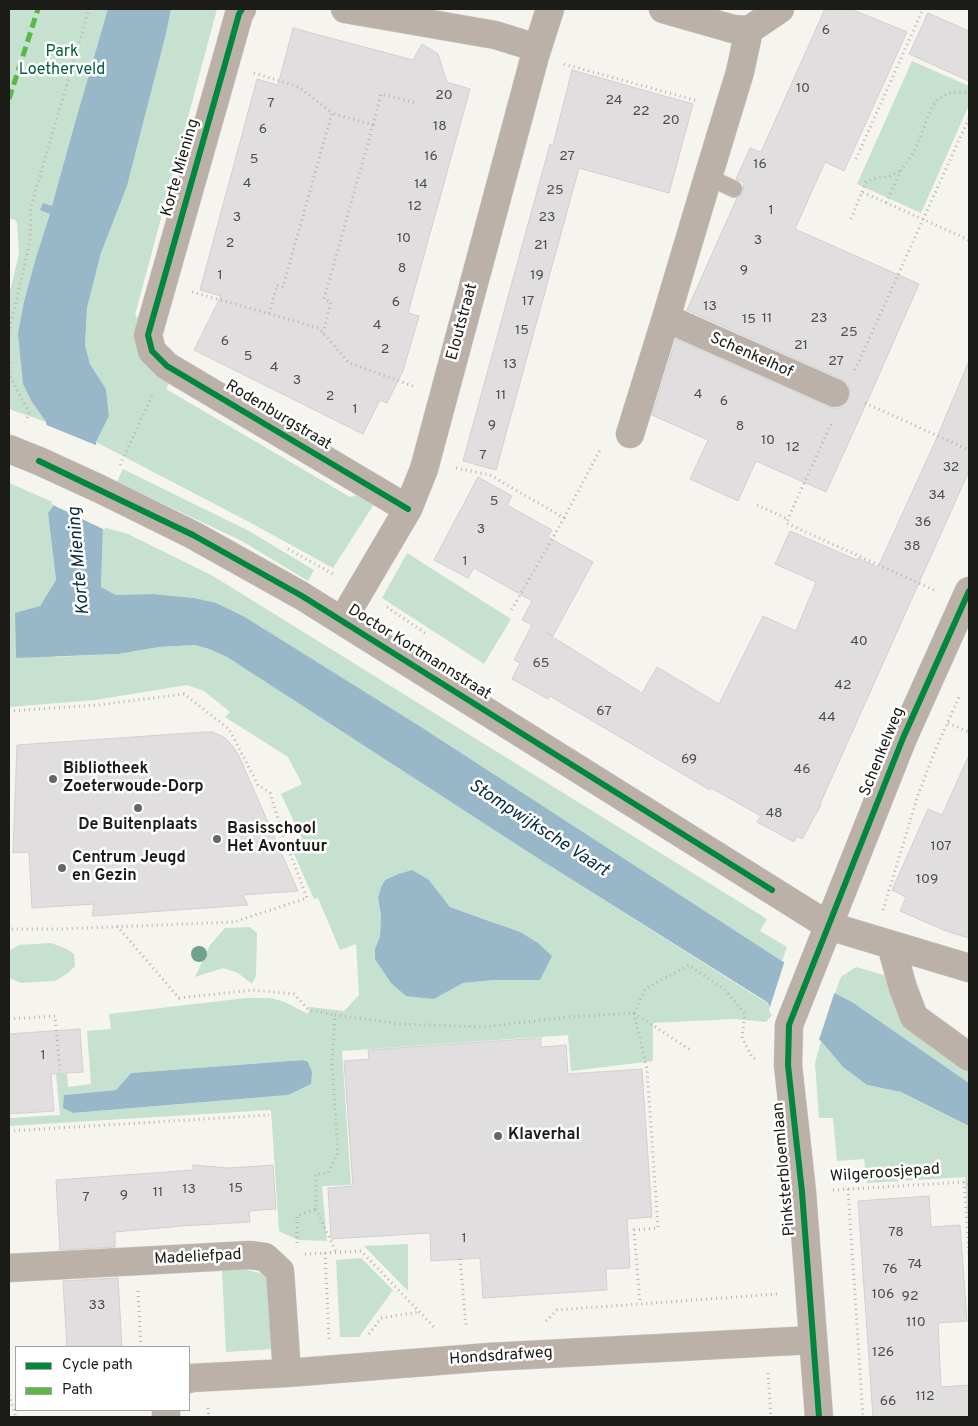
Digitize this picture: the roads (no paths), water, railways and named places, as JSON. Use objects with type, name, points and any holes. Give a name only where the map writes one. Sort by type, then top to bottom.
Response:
[{"type":"street","name":"Korte Miening","points":[[148,335],[242,9]]},
{"type":"street","points":[[345,9],[495,35],[536,52]]},
{"type":"street","name":"Eloutstraat","points":[[342,621],[408,509],[426,461],[536,52],[550,9]]},
{"type":"street","points":[[664,9],[733,29],[749,30],[780,9]]},
{"type":"street","points":[[632,428],[740,72],[749,30]]},
{"type":"street","name":"Schenkelhof","points":[[666,318],[840,394]]},
{"type":"street","name":"Rodenburgstraat","points":[[148,335],[152,351],[166,366],[408,509]]},
{"type":"street","name":"Doctor Kortmannstraat","points":[[22,454],[193,535],[302,596],[829,926],[969,968]]},
{"type":"street","name":"Schenkelweg","points":[[829,926],[903,738],[967,597]]},
{"type":"street","name":"Pinksterbloemlaan","points":[[819,1417],[802,1192],[788,1065],[789,1025],[829,926]]},
{"type":"street","points":[[883,942],[914,1017],[969,1058]]},
{"type":"street","name":"Madeliefpad","points":[[9,1268],[250,1255],[289,1262],[287,1373]]},
{"type":"street","name":"Hondsdrafweg","points":[[190,1378],[331,1369],[468,1349],[813,1340]]},
{"type":"lane","points":[[708,177],[734,189]]},
{"type":"water","name":"Stompwijksche Vaart","points":[[108,9],[171,9],[127,186],[101,253],[87,308],[85,345],[90,364],[106,389],[109,416],[96,442],[103,527],[101,587],[116,595],[153,594],[194,598],[216,603],[245,617],[418,725],[817,984],[852,1002],[969,1083],[969,1126],[901,1092],[867,1085],[843,1067],[821,1041],[774,1013],[767,1002],[539,859],[227,657],[195,645],[159,647],[118,654],[16,658],[15,613],[40,606],[56,580],[48,513],[55,503],[46,422],[32,402],[23,384],[18,333],[35,261],[50,214],[40,210],[43,203],[52,206]]},
{"type":"water","points":[[412,870],[429,880],[450,907],[520,932],[538,943],[552,956],[540,980],[494,980],[463,983],[434,999],[406,996],[391,983],[375,959],[375,949],[380,936],[381,915],[378,898],[381,887],[385,880]]},
{"type":"water","points":[[303,1060],[308,1062],[312,1072],[311,1084],[288,1095],[73,1113],[63,1108],[64,1095],[116,1090],[131,1073]]},
{"type":"place","name":"Bibliotheek Zoeterwoude-Dorp","points":[[53,779]]},
{"type":"place","name":"De Buitenplaats","points":[[138,808]]},
{"type":"place","name":"Basisschool Het Avontuur","points":[[217,839]]},
{"type":"place","name":"Centrum Jeugd en Gezin","points":[[62,868]]},
{"type":"place","name":"Klaverhal","points":[[498,1136]]},
{"type":"park label","name":"Park Loetherveld","points":[[62,62]]}]
